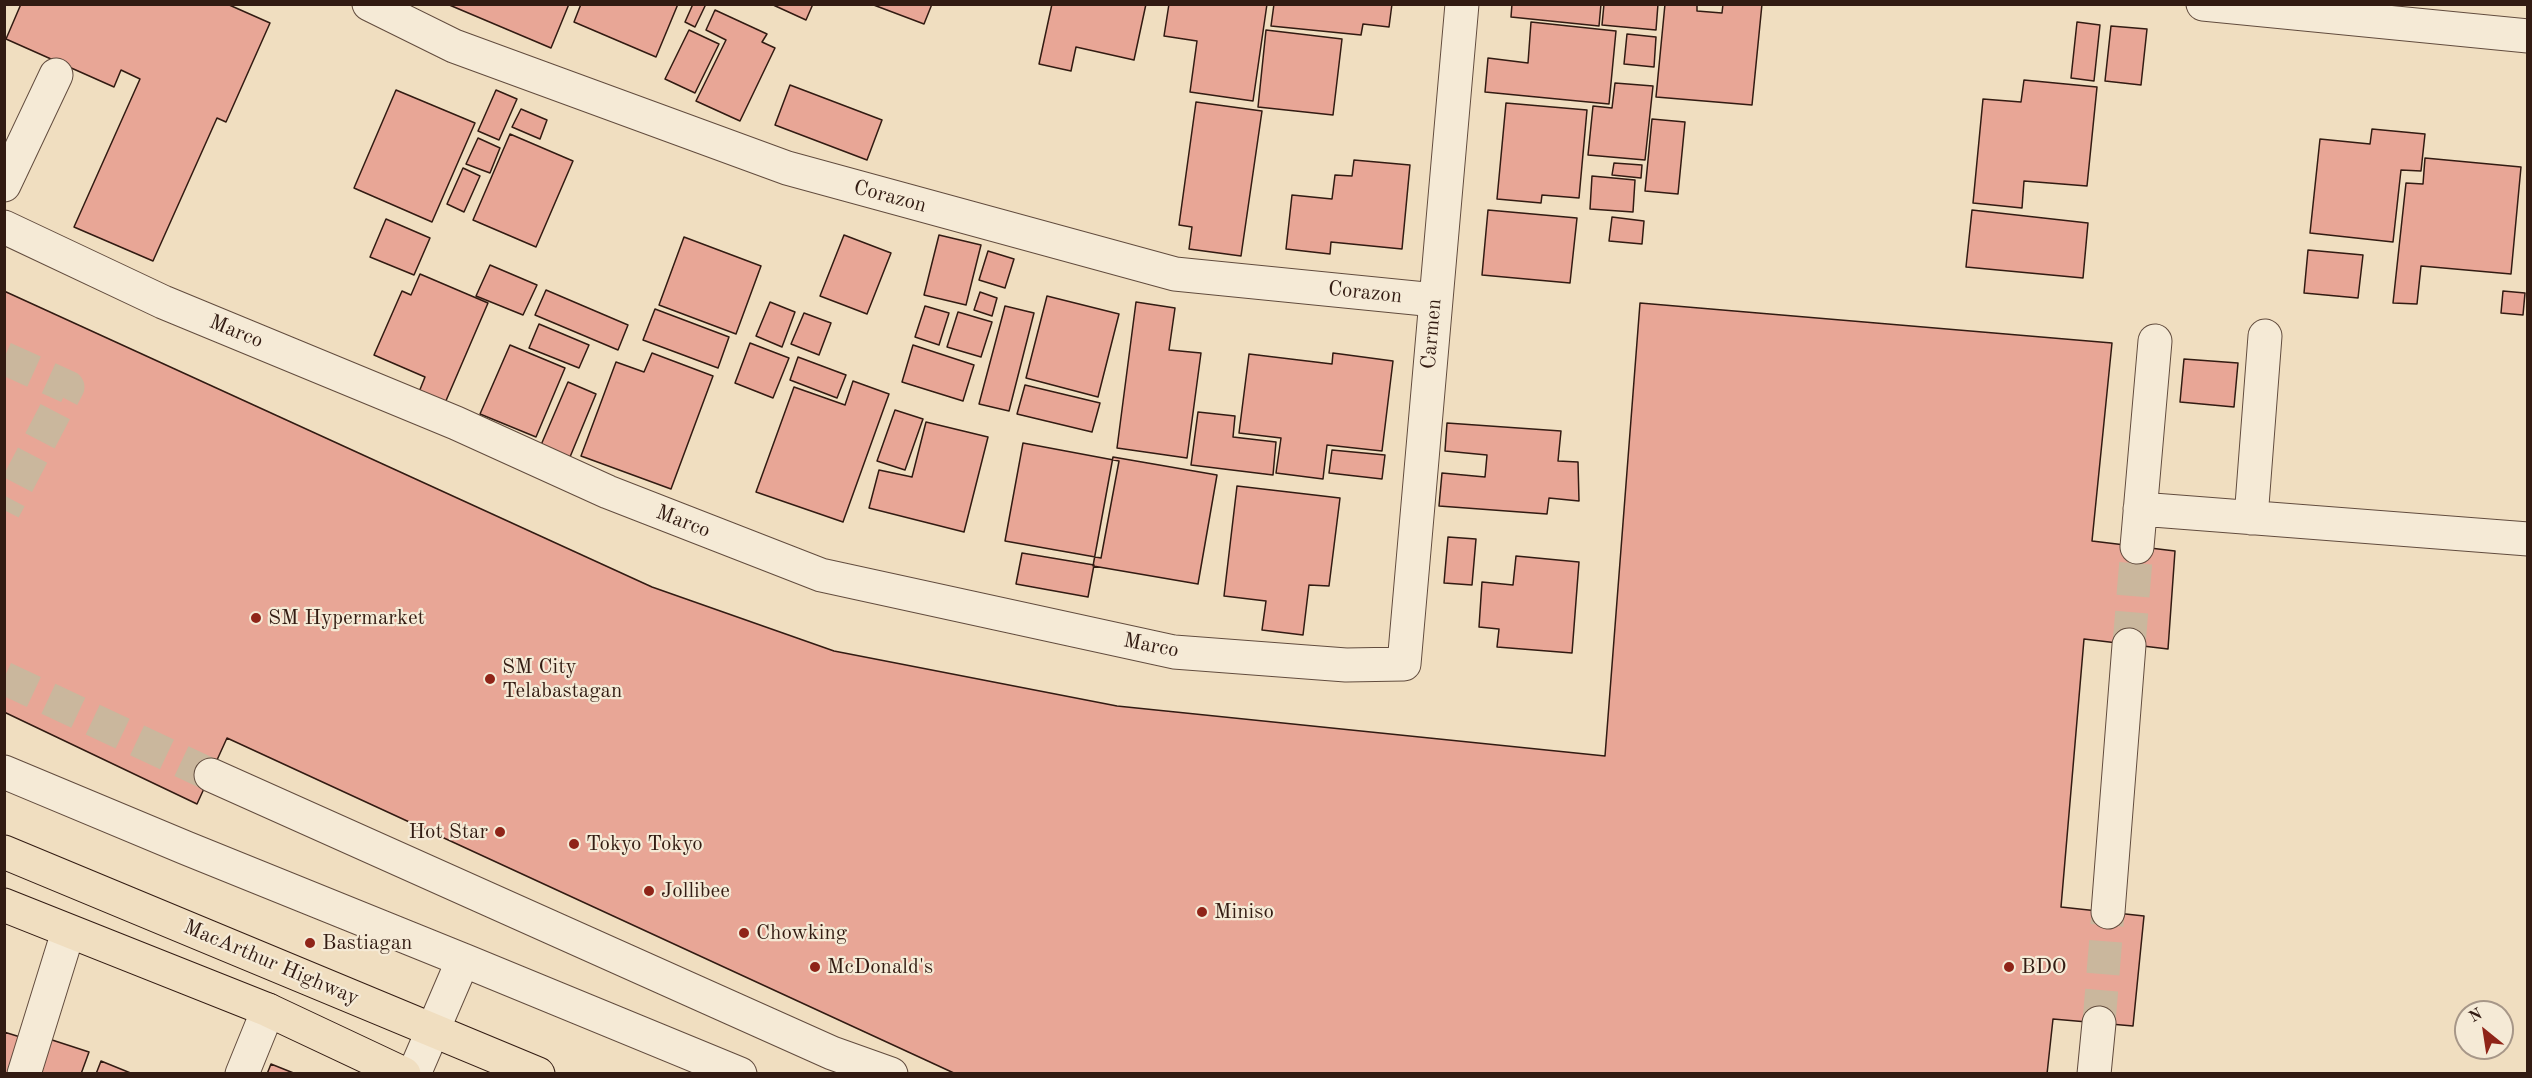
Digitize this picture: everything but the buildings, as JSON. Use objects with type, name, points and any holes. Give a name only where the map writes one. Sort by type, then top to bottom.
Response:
[{"type":"highway","name":"MacArthur Highway","points":[[4,852],[538,1074]]},
{"type":"highway","points":[[4,905],[268,1010],[404,1074]]},
{"type":"street","name":"Corazon","points":[[369,4],[454,46],[787,168],[1174,274],[1435,300]]},
{"type":"street","name":"Carmen","points":[[1404,664],[1462,4]]},
{"type":"street","points":[[2203,4],[2528,36]]},
{"type":"street","points":[[4,185],[56,75]]},
{"type":"street","name":"Marco","points":[[4,228],[163,302],[456,423],[608,492],[821,575],[1174,652],[1346,666],[1404,664]]},
{"type":"street","points":[[2251,518],[2265,336]]},
{"type":"street","points":[[2138,547],[2156,341]]},
{"type":"street","points":[[2140,509],[2528,539]]},
{"type":"street","points":[[2108,912],[2129,645]]},
{"type":"street","points":[[4,772],[740,1074]]},
{"type":"street","points":[[211,776],[828,1063],[891,1074]]},
{"type":"street","points":[[24,1074],[68,932]]},
{"type":"street","points":[[414,1074],[463,960]]},
{"type":"street","points":[[242,1074],[268,1010]]},
{"type":"street","points":[[2094,1074],[2099,1023]]},
{"type":"tunnel","points":[[4,358],[68,387],[4,510]]},
{"type":"tunnel","points":[[2129,645],[2137,547]]},
{"type":"tunnel","points":[[4,678],[211,775]]},
{"type":"tunnel","points":[[2099,1023],[2108,912]]},
{"type":"place","name":"SM Hypermarket","points":[[256,618]]},
{"type":"place","name":"SM City Telabastagan","points":[[490,679]]},
{"type":"place","name":"Hot Star","points":[[500,832]]},
{"type":"place","name":"Tokyo Tokyo","points":[[574,844]]},
{"type":"place","name":"Jollibee","points":[[649,891]]},
{"type":"place","name":"Miniso","points":[[1202,912]]},
{"type":"place","name":"Chowking","points":[[744,933]]},
{"type":"place","name":"Bastiagan","points":[[310,943]]},
{"type":"place","name":"McDonald's","points":[[815,967]]},
{"type":"place","name":"BDO","points":[[2009,967]]}]
